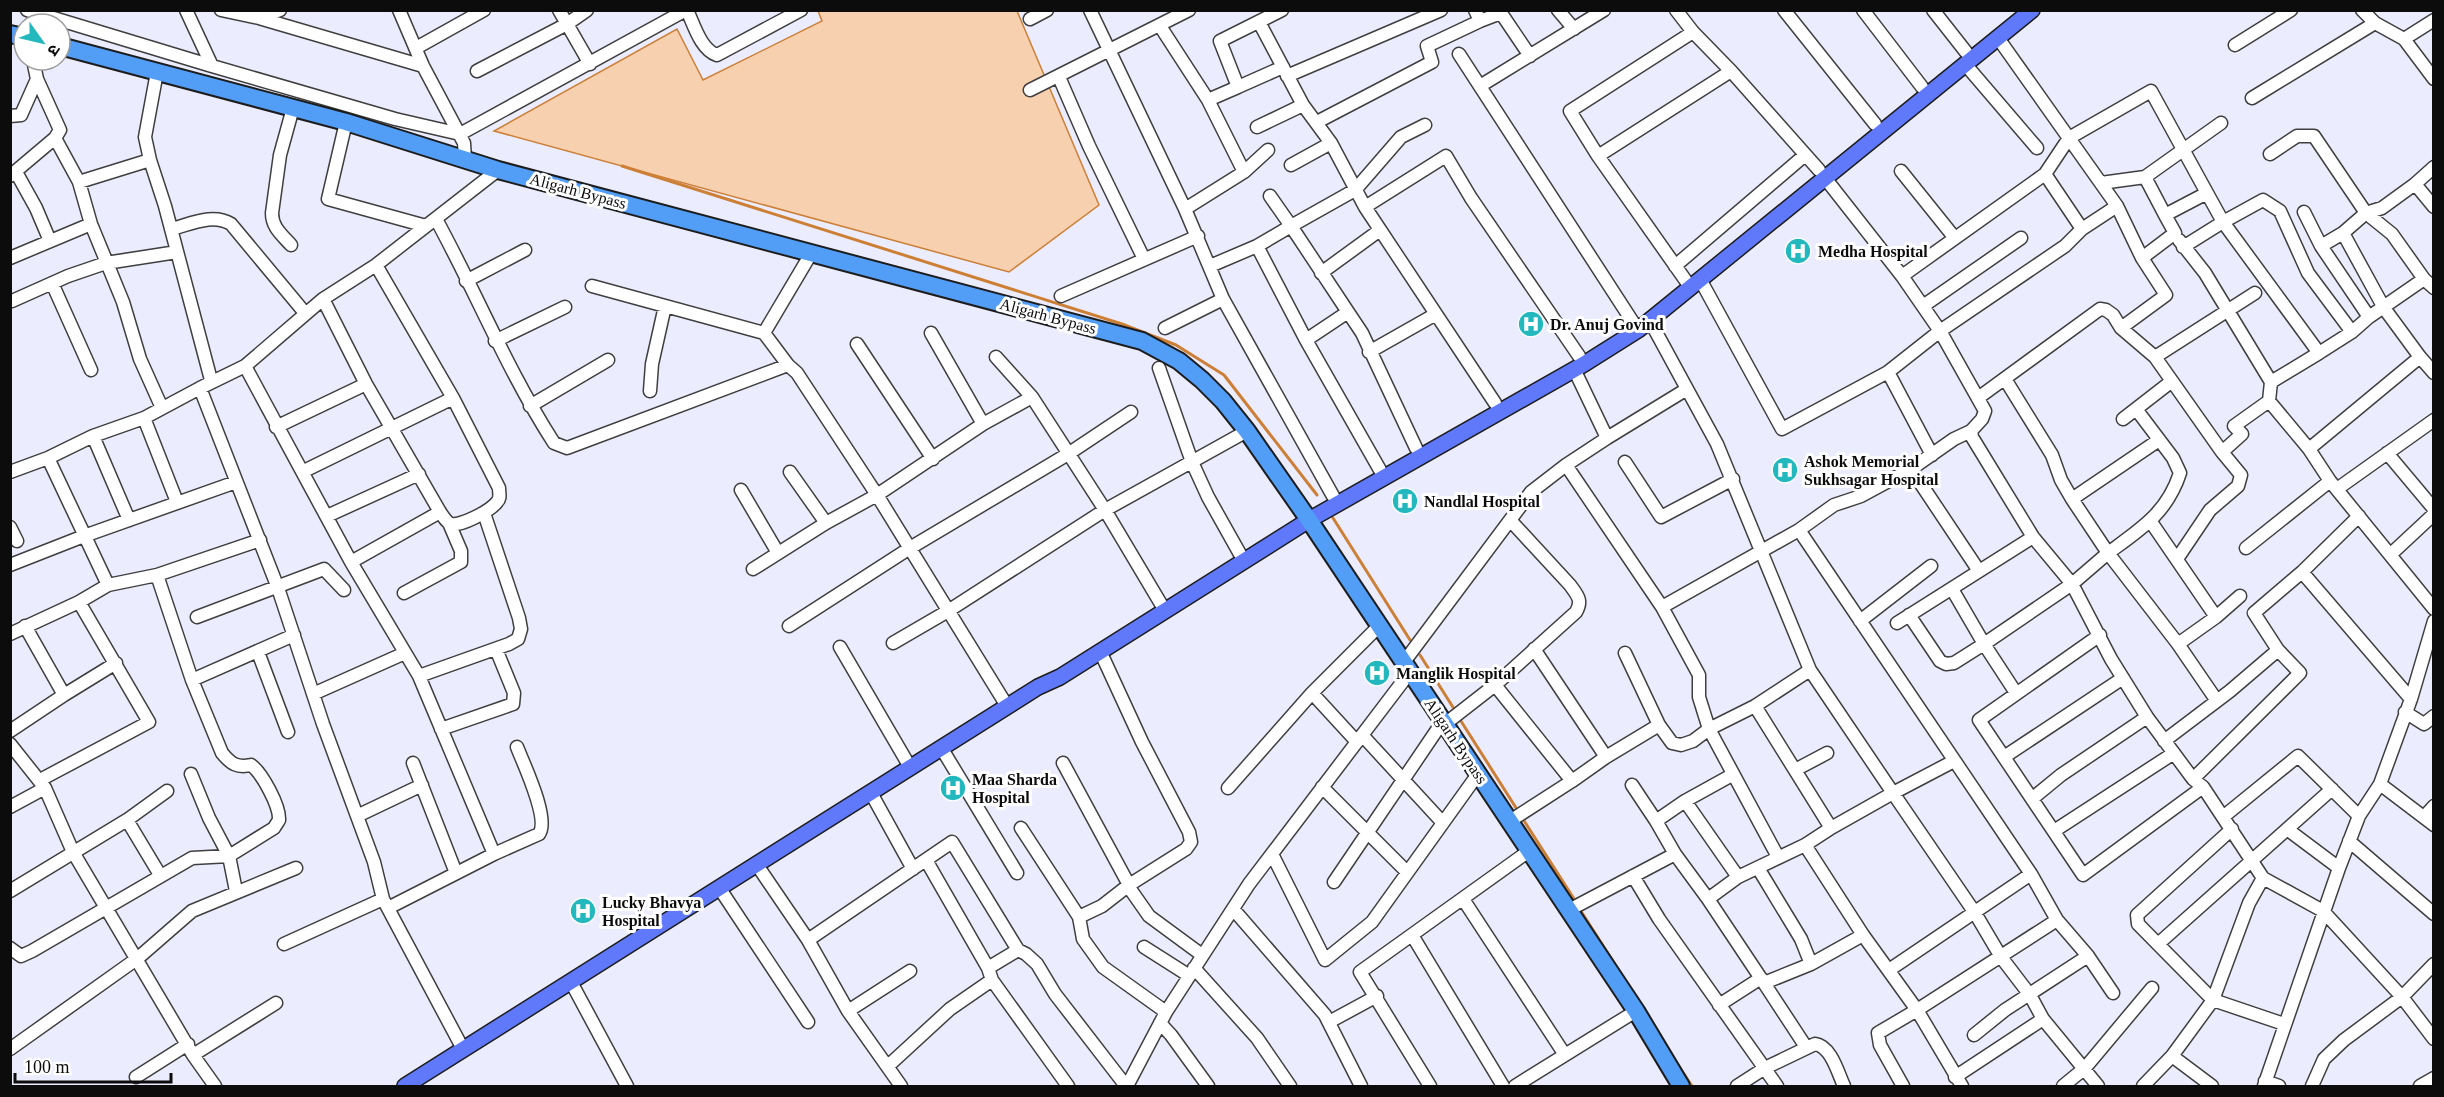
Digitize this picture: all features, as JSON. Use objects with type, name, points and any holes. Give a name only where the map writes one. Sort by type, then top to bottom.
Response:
[{"type":"highway","name":"Aligarh Bypass","points":[[72,49],[346,122],[464,147],[498,170],[1142,341],[1179,362],[1223,401],[1247,431],[1407,667],[1449,719],[1478,774],[1516,818],[1529,850],[1575,907],[1681,1086]]},
{"type":"main road","points":[[1966,58],[2017,10]]},
{"type":"main road","points":[[1822,174],[1875,124],[1966,58],[1998,38],[2032,10]]},
{"type":"main road","points":[[1038,687],[1056,670],[1240,554],[1641,324],[1931,84]]},
{"type":"main road","points":[[405,1086],[1007,706],[1060,677],[1307,517],[1333,496],[1495,403],[1516,396]]},
{"type":"street","points":[[27,10],[395,119],[464,147]]},
{"type":"street","points":[[186,10],[212,66]]},
{"type":"street","points":[[221,10],[259,18],[423,66]]},
{"type":"street","points":[[259,18],[280,10]]},
{"type":"street","points":[[399,10],[423,66],[464,147]]},
{"type":"street","points":[[416,48],[484,10]]},
{"type":"street","points":[[560,10],[590,64]]},
{"type":"street","points":[[477,71],[567,24],[587,10]]},
{"type":"street","points":[[464,147],[590,64],[686,10],[705,46],[710,53],[717,55],[801,10]]},
{"type":"street","points":[[1030,19],[1047,10]]},
{"type":"street","points":[[1090,10],[1198,236],[1223,299],[1333,496]]},
{"type":"street","points":[[1030,90],[1189,10]]},
{"type":"street","points":[[1238,87],[1220,42],[1282,10]]},
{"type":"street","points":[[1208,100],[1442,10]]},
{"type":"street","points":[[1558,10],[1574,29]]},
{"type":"street","points":[[1480,86],[1604,10]]},
{"type":"street","points":[[1662,607],[1761,549],[1799,530],[1834,505],[1861,496],[1911,469],[1954,439],[1971,431],[1982,419],[1985,411],[1940,331],[1902,276],[1822,174],[1731,71],[1693,32],[1676,10]]},
{"type":"street","points":[[1784,10],[1875,124]]},
{"type":"street","points":[[1863,10],[1931,84]]},
{"type":"street","points":[[1933,10],[1966,58],[2037,148]]},
{"type":"street","points":[[2235,45],[2291,10]]},
{"type":"street","points":[[2362,10],[2375,23],[2404,39],[2433,79]]},
{"type":"street","points":[[1317,122],[1432,62],[1427,46],[1478,16],[1501,13],[1530,56]]},
{"type":"street","points":[[2404,39],[2433,20]]},
{"type":"street","points":[[1259,22],[1304,105],[1331,143],[1354,190],[1495,403]]},
{"type":"street","points":[[2252,98],[2375,23]]},
{"type":"street","points":[[1160,26],[1208,100],[1244,172]]},
{"type":"street","points":[[1693,32],[1570,111],[1598,156],[1675,266],[1693,281],[1782,429],[1888,372],[1940,331],[2065,246],[2082,229],[2117,206]]},
{"type":"street","points":[[1998,38],[2117,206],[2142,258],[2166,295],[2121,328]]},
{"type":"street","points":[[1459,54],[1687,389],[1733,479],[1810,670],[1975,913],[2001,957],[2030,995],[2043,1019],[2098,1086]]},
{"type":"street","points":[[1598,156],[1731,71]]},
{"type":"street","points":[[35,72],[36,79],[60,129],[55,138],[13,174],[36,207],[50,241]]},
{"type":"street","points":[[157,72],[145,137],[211,380]]},
{"type":"street","points":[[1059,76],[1089,146],[1144,259]]},
{"type":"street","points":[[10,116],[21,115],[36,79]]},
{"type":"street","points":[[1902,276],[2045,174],[2069,138],[2151,91],[2223,222],[2319,352]]},
{"type":"street","points":[[1257,127],[1304,105]]},
{"type":"street","points":[[291,245],[272,222],[272,213],[280,155],[292,108]]},
{"type":"street","points":[[346,122],[328,199],[431,223],[466,281],[530,406],[554,443],[567,448],[788,365]]},
{"type":"street","points":[[2101,183],[2145,177],[2221,123]]},
{"type":"street","points":[[1210,266],[1257,246],[1354,190],[1401,137],[1425,125]]},
{"type":"street","points":[[2270,154],[2297,136],[2314,136],[2366,213],[2392,234]]},
{"type":"street","points":[[55,138],[79,182],[91,224],[123,302],[140,359],[162,408]]},
{"type":"street","points":[[1291,165],[1331,143]]},
{"type":"street","points":[[1185,209],[1244,172],[1268,150]]},
{"type":"street","points":[[1675,266],[1805,155]]},
{"type":"street","points":[[1365,207],[1446,156],[1576,363],[1607,438]]},
{"type":"street","points":[[79,182],[150,160]]},
{"type":"street","points":[[2321,246],[2343,233],[2366,213],[2382,208],[2415,184],[2433,167]]},
{"type":"street","points":[[10,472],[48,458],[93,436],[144,418],[211,380],[244,366],[323,299],[376,265],[498,170]]},
{"type":"street","points":[[1901,171],[1954,237]]},
{"type":"street","points":[[2045,174],[2082,229]]},
{"type":"street","points":[[2145,177],[2183,247],[2205,273],[2271,382],[2269,400],[2309,449],[2333,485],[2433,609]]},
{"type":"street","points":[[2415,184],[2433,207]]},
{"type":"street","points":[[2165,215],[2207,193]]},
{"type":"street","points":[[1270,196],[1362,333],[1416,448]]},
{"type":"street","points":[[2183,247],[2264,200],[2280,211],[2308,273],[2352,332]]},
{"type":"street","points":[[2382,208],[2392,234],[2433,288]]},
{"type":"street","points":[[2304,212],[2321,246],[2369,317]]},
{"type":"street","points":[[171,229],[211,218],[221,218],[231,224],[305,313]]},
{"type":"street","points":[[10,258],[91,224]]},
{"type":"street","points":[[1321,273],[1380,230]]},
{"type":"street","points":[[2142,258],[2175,233]]},
{"type":"street","points":[[2343,233],[2384,308],[2433,373]]},
{"type":"street","points":[[1061,296],[1198,236]]},
{"type":"street","points":[[1923,306],[2021,238]]},
{"type":"street","points":[[1257,246],[1306,340],[1380,470]]},
{"type":"street","points":[[466,281],[525,250]]},
{"type":"street","points":[[12,301],[106,263],[177,252]]},
{"type":"street","points":[[764,333],[812,252]]},
{"type":"street","points":[[376,265],[453,398],[499,488],[500,497],[496,504],[484,513],[456,525],[449,523]]},
{"type":"street","points":[[2271,382],[2352,332],[2369,317],[2424,279]]},
{"type":"street","points":[[52,283],[92,370]]},
{"type":"street","points":[[592,286],[764,333],[788,365],[798,373],[877,495],[1007,706]]},
{"type":"street","points":[[2155,357],[2254,293]]},
{"type":"street","points":[[323,299],[366,384],[440,512],[449,523],[461,551],[461,562],[404,593]]},
{"type":"street","points":[[1165,328],[1223,299]]},
{"type":"street","points":[[650,391],[652,363],[665,306]]},
{"type":"street","points":[[495,341],[565,307]]},
{"type":"street","points":[[1978,398],[2100,309],[2113,315],[2121,328],[2155,357],[2222,452],[2241,474],[2238,486],[2210,510],[2177,559]]},
{"type":"street","points":[[1306,340],[1348,312]]},
{"type":"street","points":[[1369,352],[1436,314]]},
{"type":"street","points":[[931,333],[983,424]]},
{"type":"street","points":[[857,344],[933,459]]},
{"type":"street","points":[[996,357],[1032,397],[1105,510],[1161,604]]},
{"type":"street","points":[[2309,449],[2420,357]]},
{"type":"street","points":[[530,406],[608,360]]},
{"type":"street","points":[[244,366],[276,427],[304,471],[351,562],[419,676],[494,854]]},
{"type":"street","points":[[1159,368],[1192,462],[1208,497],[1240,554]]},
{"type":"street","points":[[1888,372],[1932,455]]},
{"type":"street","points":[[2005,379],[2052,455],[2061,480],[2072,499],[2108,553],[2178,644],[2217,701]]},
{"type":"street","points":[[2123,419],[2172,381]]},
{"type":"street","points":[[276,427],[366,384]]},
{"type":"street","points":[[200,388],[278,588],[313,694],[374,862],[386,903],[464,1049]]},
{"type":"street","points":[[808,940],[952,842],[1018,950],[1037,964],[1055,994],[1127,1086],[1163,1018],[1249,884],[1359,739],[1531,492],[1566,465],[1687,389]]},
{"type":"street","points":[[753,569],[826,523],[877,495],[983,424],[1032,397]]},
{"type":"street","points":[[304,471],[453,398]]},
{"type":"street","points":[[2222,452],[2242,434],[2234,426],[2269,400]]},
{"type":"street","points":[[1909,615],[1940,661],[1946,664],[1953,663],[2072,584],[2108,553],[2151,522],[2175,490],[2181,473],[2136,410]]},
{"type":"street","points":[[789,626],[910,549],[1068,454],[1131,412]]},
{"type":"street","points":[[144,418],[177,502]]},
{"type":"street","points":[[2246,548],[2333,485],[2387,453],[2433,420]]},
{"type":"street","points":[[893,643],[948,611],[1105,510],[1247,431]]},
{"type":"street","points":[[1971,431],[1972,438],[2032,537],[2072,584],[2122,678],[2147,717],[2232,829],[2263,878],[2323,911],[2402,997],[2433,1039]]},
{"type":"street","points":[[93,436],[129,519]]},
{"type":"street","points":[[2072,499],[2159,440]]},
{"type":"street","points":[[2387,453],[2433,509]]},
{"type":"street","points":[[48,458],[108,585]]},
{"type":"street","points":[[1625,462],[1660,517],[1733,479]]},
{"type":"street","points":[[1566,465],[1662,607],[1699,675],[1699,697],[1709,729],[1778,857]]},
{"type":"street","points":[[1911,469],[1979,571]]},
{"type":"street","points":[[790,472],[826,523]]},
{"type":"street","points":[[327,516],[419,474]]},
{"type":"street","points":[[10,565],[129,519],[236,482]]},
{"type":"street","points":[[741,490],[778,553]]},
{"type":"street","points":[[351,562],[440,512]]},
{"type":"street","points":[[419,676],[518,639],[521,629],[484,513]]},
{"type":"street","points":[[2390,555],[2433,514]]},
{"type":"street","points":[[2100,635],[1979,720],[2083,875],[2198,783],[2300,673],[2278,650],[2254,613],[2302,572],[2359,516]]},
{"type":"street","points":[[1334,882],[1403,780],[1449,719],[1495,685],[1576,612],[1580,604],[1579,597],[1570,585],[1510,520]]},
{"type":"street","points":[[2151,522],[2216,617]]},
{"type":"street","points":[[10,527],[16,541]]},
{"type":"street","points":[[1799,530],[2031,874],[2057,920],[2088,956],[2112,993]]},
{"type":"street","points":[[1897,623],[2032,537]]},
{"type":"street","points":[[10,634],[79,602],[108,585],[157,575],[260,540]]},
{"type":"street","points":[[1860,621],[1931,566]]},
{"type":"street","points":[[197,617],[324,569],[344,590]]},
{"type":"street","points":[[2302,572],[2410,699]]},
{"type":"street","points":[[10,948],[21,956],[109,908],[160,875],[192,858],[229,856],[274,828],[279,821],[277,810],[258,770],[251,765],[240,767],[231,763],[222,753],[192,680],[157,575]]},
{"type":"street","points":[[1952,589],[2016,693]]},
{"type":"street","points":[[2178,644],[2216,617],[2240,596]]},
{"type":"street","points":[[10,807],[42,784],[149,722],[79,602]]},
{"type":"street","points":[[2279,1086],[2265,1084],[2284,1024],[2359,816],[2380,784],[2410,699],[2433,621]]},
{"type":"street","points":[[25,626],[64,695]]},
{"type":"street","points":[[1228,788],[1312,693],[1379,626]]},
{"type":"street","points":[[192,680],[294,635]]},
{"type":"street","points":[[840,647],[910,767]]},
{"type":"street","points":[[441,729],[513,704],[514,693],[496,649]]},
{"type":"street","points":[[1534,649],[1606,757]]},
{"type":"street","points":[[2164,741],[2217,701],[2278,650]]},
{"type":"street","points":[[1079,917],[1102,906],[1128,885],[1186,849],[1191,842],[1189,832],[1142,742],[1100,651]]},
{"type":"street","points":[[258,652],[288,732]]},
{"type":"street","points":[[1625,652],[1659,725],[1672,743],[1681,745],[1693,741],[1709,729],[1755,706],[1810,670]]},
{"type":"street","points":[[313,694],[405,653]]},
{"type":"street","points":[[10,731],[116,663]]},
{"type":"street","points":[[2004,757],[2122,678]]},
{"type":"street","points":[[1495,685],[1572,781]]},
{"type":"street","points":[[1312,693],[1403,780],[1443,823]]},
{"type":"street","points":[[1755,706],[1831,828]]},
{"type":"street","points":[[2405,712],[2430,723]]},
{"type":"street","points":[[2033,798],[2147,717]]},
{"type":"street","points":[[1516,818],[1606,757],[1659,725]]},
{"type":"street","points":[[10,744],[42,784],[73,852],[109,908],[214,1086]]},
{"type":"street","points":[[284,944],[456,873],[538,834],[542,830],[543,822],[518,747]]},
{"type":"street","points":[[942,749],[1017,873]]},
{"type":"street","points":[[1795,770],[1827,753]]},
{"type":"street","points":[[2054,831],[2174,753]]},
{"type":"street","points":[[2223,817],[2298,756],[2359,816]]},
{"type":"street","points":[[1708,899],[1738,877],[1805,845],[1893,793],[1954,761]]},
{"type":"street","points":[[413,763],[456,873]]},
{"type":"street","points":[[1063,763],[1128,885],[1149,916],[1202,955]]},
{"type":"street","points":[[191,774],[209,818],[229,856],[236,891]]},
{"type":"street","points":[[1272,854],[1325,960],[1372,922],[1478,774]]},
{"type":"street","points":[[1656,821],[1685,801],[1732,775]]},
{"type":"street","points":[[2380,784],[2429,821],[2433,806]]},
{"type":"street","points":[[357,816],[422,785]]},
{"type":"street","points":[[1632,785],[1675,854],[1708,899],[1806,1047]]},
{"type":"street","points":[[1322,787],[1407,872]]},
{"type":"street","points":[[2158,944],[2332,789]]},
{"type":"street","points":[[10,891],[127,820],[167,791]]},
{"type":"street","points":[[871,793],[913,869]]},
{"type":"street","points":[[1685,801],[1738,877]]},
{"type":"street","points":[[127,820],[160,875]]},
{"type":"street","points":[[1021,828],[1079,917],[1083,939],[1103,967],[1163,1018],[1171,1035],[1208,1086]]},
{"type":"street","points":[[2232,829],[2137,915],[2138,924],[2213,1000],[2284,1024]]},
{"type":"street","points":[[2287,829],[2339,868]]},
{"type":"street","points":[[2349,841],[2433,914]]},
{"type":"street","points":[[1805,845],[1863,935],[1917,1010],[1959,1082],[2043,1019]]},
{"type":"street","points":[[1430,1086],[1377,996],[1360,972],[1529,850]]},
{"type":"street","points":[[1575,907],[1675,854]]},
{"type":"street","points":[[926,860],[990,974],[1068,1086]]},
{"type":"street","points":[[758,865],[808,940],[848,1011],[901,1086]]},
{"type":"street","points":[[10,1049],[138,958],[192,911],[296,868]]},
{"type":"street","points":[[1758,868],[1800,939],[1811,964]]},
{"type":"street","points":[[1889,970],[2031,874]]},
{"type":"street","points":[[1633,876],[1659,919],[1777,1086]]},
{"type":"street","points":[[2143,1086],[2172,1056],[2213,1000],[2249,903],[2263,878]]},
{"type":"street","points":[[720,889],[808,1022]]},
{"type":"street","points":[[1462,898],[1565,1055]]},
{"type":"street","points":[[1234,910],[1329,1022],[1361,1086]]},
{"type":"street","points":[[1903,1086],[1880,1045],[1878,1033],[2057,920]]},
{"type":"street","points":[[1412,935],[1503,1086]]},
{"type":"street","points":[[1719,1005],[1762,981],[1811,964],[1863,935]]},
{"type":"street","points":[[1144,948],[1191,972],[1257,1038],[1290,1086]]},
{"type":"street","points":[[888,1066],[1018,950]]},
{"type":"street","points":[[1974,1035],[2006,1010],[2088,956]]},
{"type":"street","points":[[2312,1086],[2324,1059],[2344,1040],[2402,997],[2433,964]]},
{"type":"street","points":[[848,1011],[910,971]]},
{"type":"street","points":[[571,982],[627,1086]]},
{"type":"street","points":[[2063,1086],[2085,1068],[2152,988]]},
{"type":"street","points":[[1329,1022],[1377,996]]},
{"type":"street","points":[[136,1077],[276,1003]]},
{"type":"street","points":[[1517,1086],[1636,1011]]},
{"type":"street","points":[[1737,1086],[1765,1068],[1815,1044],[1821,1045],[1827,1052],[1844,1086]]},
{"type":"street","points":[[2172,1056],[2212,1086]]},
{"type":"street","points":[[2420,1086],[2433,1078]]},
{"type":"shaded area","points":[[818,11],[1017,11],[1099,205],[1009,272],[494,131],[677,29],[703,80],[822,21]]},
{"type":"waterway","points":[[622,166],[1122,324],[1176,345],[1224,375],[1317,495]]},
{"type":"waterway","points":[[1333,518],[1410,640]]},
{"type":"waterway","points":[[1420,655],[1456,712]]},
{"type":"waterway","points":[[1459,718],[1518,811]]},
{"type":"waterway","points":[[1521,816],[1576,902]]},
{"type":"waterway","points":[[1579,908],[1614,963]]},
{"type":"waterway","points":[[1673,1058],[1692,1086]]},
{"type":"place","name":"Medha Hospital","points":[[1798,251]]},
{"type":"place","name":"Dr. Anuj Govind","points":[[1531,324]]},
{"type":"place","name":"Ashok Memorial Sukhsagar Hospital","points":[[1785,470]]},
{"type":"place","name":"Nandlal Hospital","points":[[1405,501]]},
{"type":"place","name":"Manglik Hospital","points":[[1377,673]]},
{"type":"place","name":"Maa Sharda Hospital","points":[[953,788]]},
{"type":"place","name":"Lucky Bhavya Hospital","points":[[583,911]]}]
